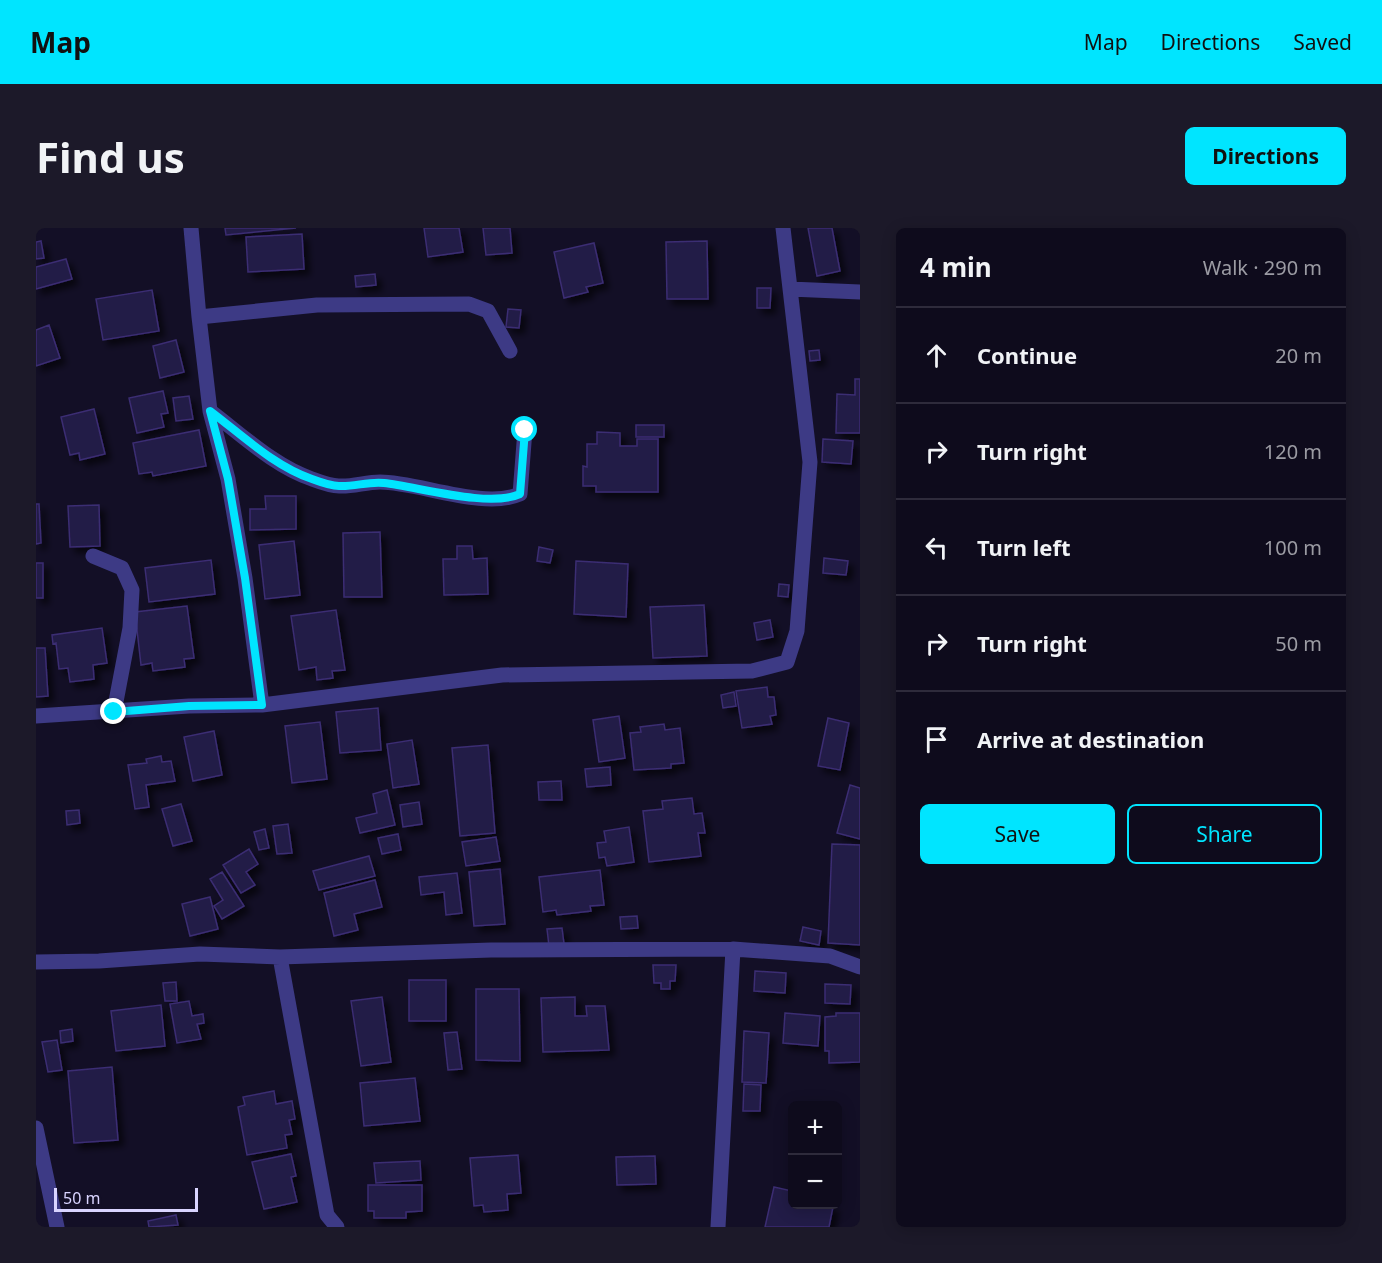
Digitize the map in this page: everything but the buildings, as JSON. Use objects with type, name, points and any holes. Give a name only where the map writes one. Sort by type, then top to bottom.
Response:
[{"type":"street","points":[[191,228],[210,411],[230,490],[245,578],[262,705]]},
{"type":"street","points":[[36,716],[189,706],[262,705],[502,675],[752,670],[787,662],[797,631],[810,462],[783,228]]},
{"type":"street","points":[[790,289],[860,292]]},
{"type":"street","points":[[199,317],[317,305],[469,304],[488,311],[510,351]]},
{"type":"street","points":[[210,411],[282,465],[312,479],[338,486],[381,482],[466,496],[509,499],[520,494],[525,430]]},
{"type":"street","points":[[93,556],[122,568],[132,590],[130,628],[114,712]]},
{"type":"street","points":[[718,1227],[733,949]]},
{"type":"street","points":[[36,962],[99,961],[200,954],[280,957],[492,950],[733,949],[830,956],[860,967]]},
{"type":"street","points":[[280,957],[327,1215],[338,1227]]},
{"type":"street","points":[[36,1128],[57,1227]]},
{"type":"route","points":[[114,712],[189,706],[262,705],[245,578],[228,479],[210,411],[282,465],[312,479],[338,486],[381,482],[466,496],[509,499],[520,494],[525,430]]}]
